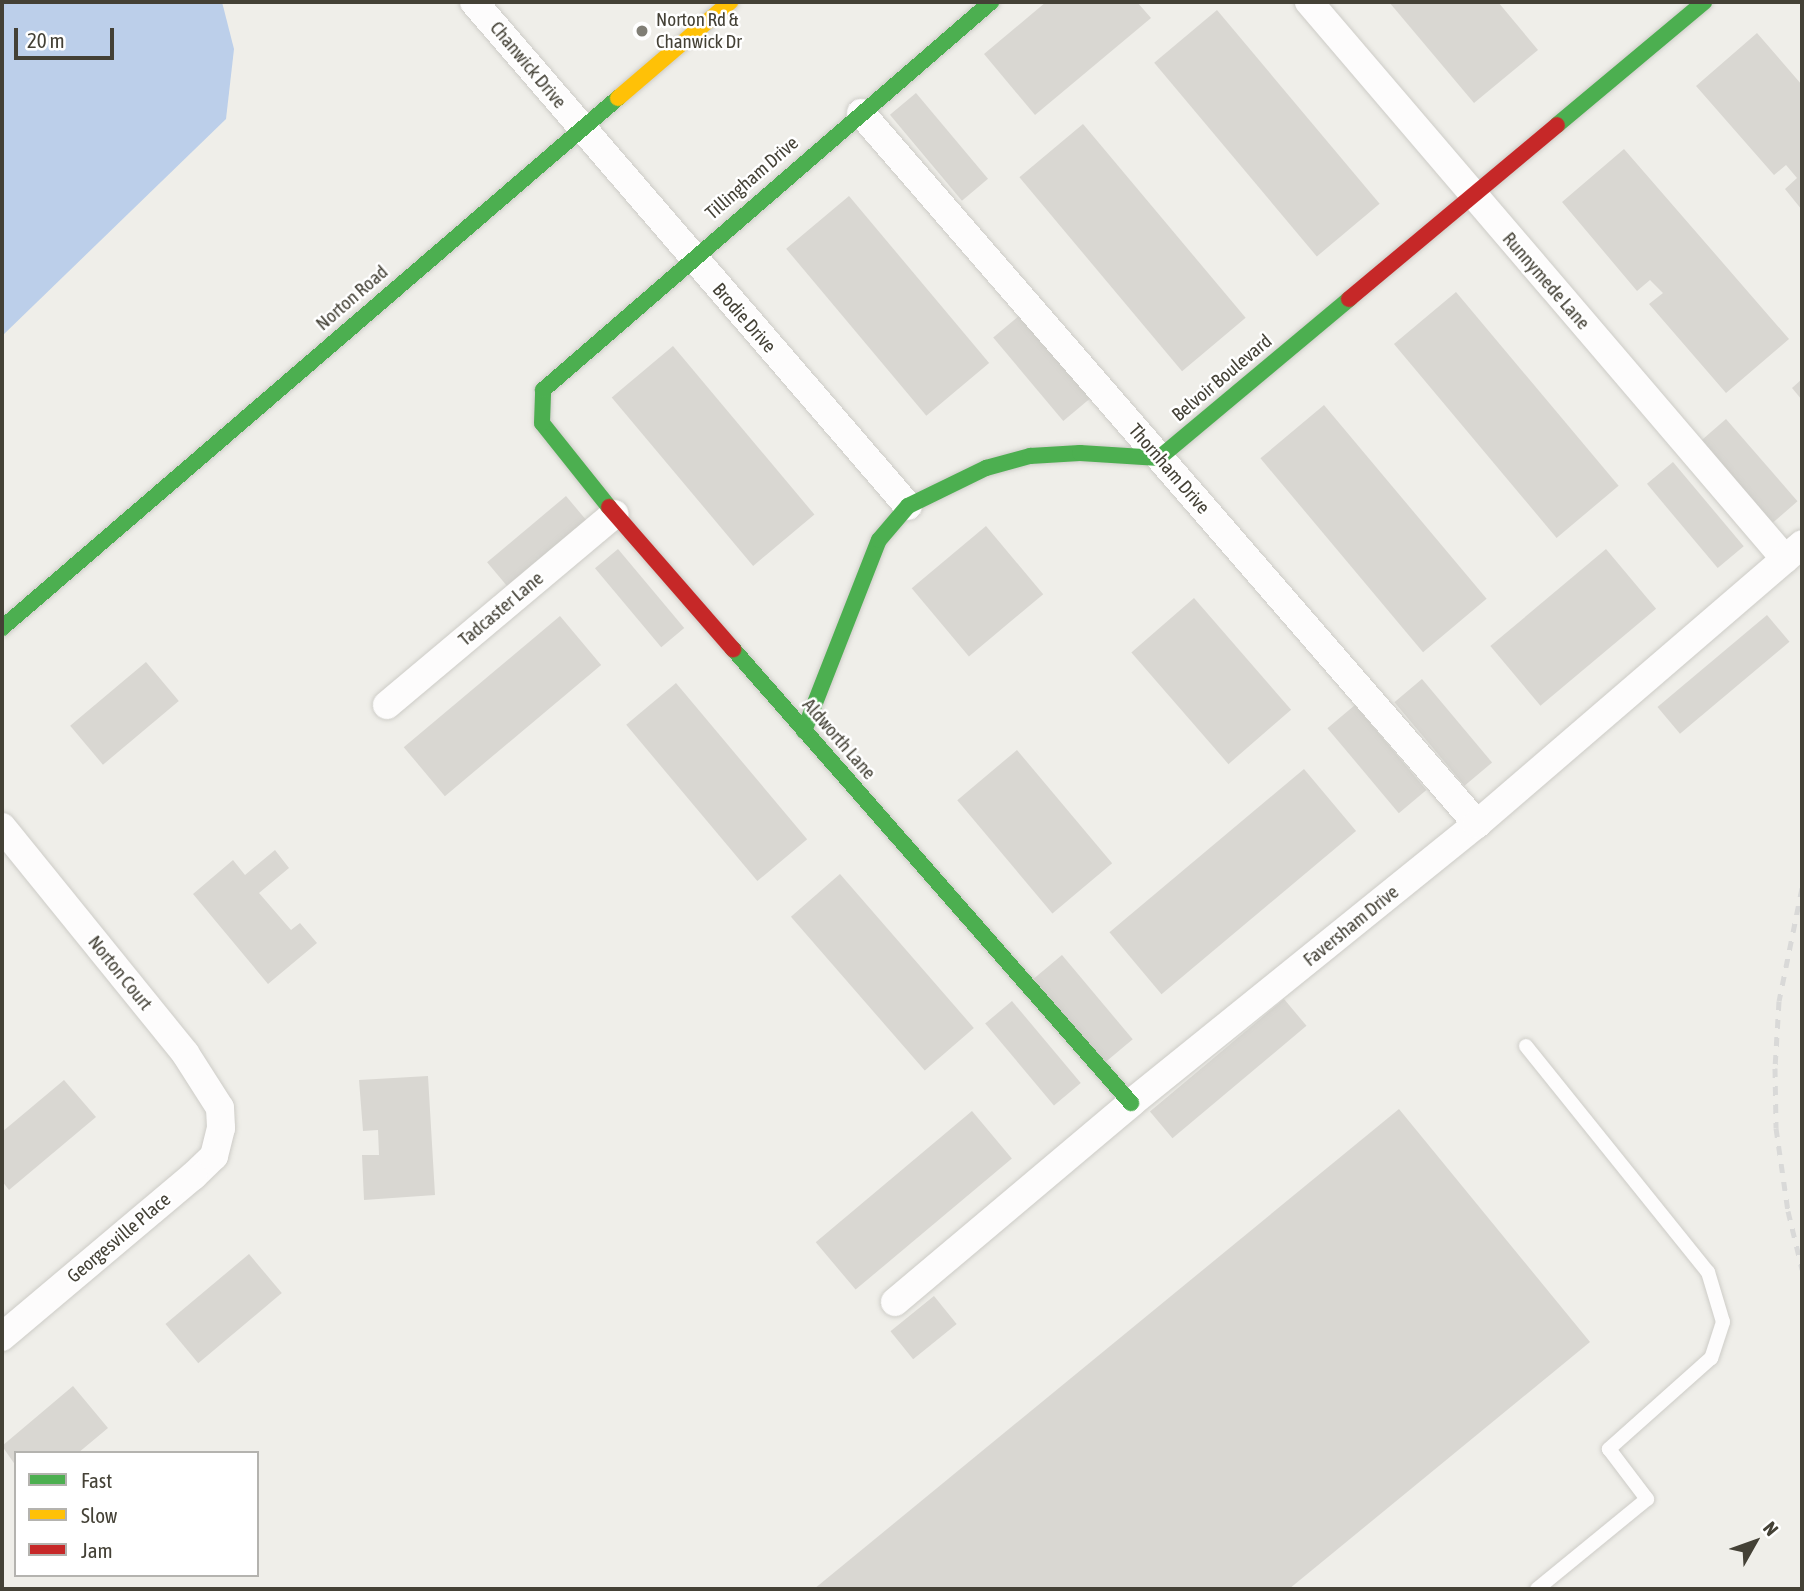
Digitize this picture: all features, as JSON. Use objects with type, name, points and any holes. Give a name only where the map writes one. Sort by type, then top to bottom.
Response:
[{"type":"street","name":"Chanwick Drive","points":[[474,2],[582,129]]},
{"type":"street","name":"Norton Road","points":[[2,628],[730,2]]},
{"type":"street","name":"Tillingham Drive","points":[[543,390],[691,258],[991,2]]},
{"type":"street","name":"Runnymede Lane","points":[[1309,2],[1473,196],[1793,551]]},
{"type":"street","name":"Belvoir Boulevard","points":[[1159,458],[1704,2]]},
{"type":"street","name":"Thornham Drive","points":[[861,113],[1477,824]]},
{"type":"street","name":"Brodie Drive","points":[[582,129],[908,506]]},
{"type":"street","name":"Aldworth Lane","points":[[543,390],[542,423],[615,514],[1131,1103]]},
{"type":"street","points":[[804,731],[879,540],[908,506],[986,468],[1030,456],[1080,453],[1159,458]]},
{"type":"street","name":"Tadcaster Lane","points":[[387,705],[615,514]]},
{"type":"street","name":"Faversham Drive","points":[[895,1302],[1131,1103],[1477,824],[1793,551]]},
{"type":"street","name":"Norton Court","points":[[2,827],[185,1053],[220,1108],[221,1128]]},
{"type":"street","name":"Georgesville Place","points":[[2,1337],[214,1156],[221,1128]]},
{"type":"lane","points":[[1526,1046],[1708,1272],[1723,1322],[1710,1358],[1609,1449],[1647,1499],[1537,1589]]},
{"type":"water","points":[[2,2],[222,2],[234,49],[226,119],[2,336]]},
{"type":"building","points":[[1046,2],[1137,2],[1151,18],[1035,115],[984,54]]},
{"type":"building","points":[[1389,2],[1498,2],[1538,50],[1474,103]]},
{"type":"building","points":[[1217,10],[1380,204],[1317,257],[1154,63]]},
{"type":"building","points":[[1757,33],[1802,85],[1802,210],[1785,189],[1797,178],[1786,165],[1774,175],[1696,86]]},
{"type":"building","points":[[916,93],[988,179],[962,201],[890,115]]},
{"type":"building","points":[[1083,124],[1246,318],[1182,371],[1019,177]]},
{"type":"building","points":[[1624,149],[1789,339],[1726,393],[1649,304],[1663,293],[1650,280],[1637,291],[1562,202]]},
{"type":"building","points":[[849,196],[989,363],[926,416],[786,249]]},
{"type":"building","points":[[1456,292],[1619,486],[1557,538],[1394,344]]},
{"type":"building","points":[[1020,315],[1090,398],[1063,421],[993,337]]},
{"type":"building","points":[[673,346],[814,515],[753,566],[612,397]]},
{"type":"building","points":[[1802,379],[1802,400],[1792,388]]},
{"type":"building","points":[[1324,405],[1487,599],[1423,652],[1260,458]]},
{"type":"building","points":[[1726,419],[1798,501],[1770,526],[1698,443]]},
{"type":"building","points":[[1673,462],[1744,546],[1718,568],[1647,484]]},
{"type":"building","points":[[566,496],[587,521],[508,587],[487,562]]},
{"type":"building","points":[[986,526],[1043,594],[969,657],[912,588]]},
{"type":"building","points":[[618,549],[684,628],[661,647],[595,568]]},
{"type":"building","points":[[1606,549],[1656,609],[1540,706],[1490,646]]},
{"type":"building","points":[[1194,598],[1291,710],[1228,764],[1131,652]]},
{"type":"building","points":[[1767,615],[1789,642],[1680,734],[1657,707]]},
{"type":"building","points":[[560,616],[601,665],[445,796],[404,747]]},
{"type":"building","points":[[146,662],[179,701],[103,765],[70,726]]},
{"type":"building","points":[[1422,679],[1492,762],[1464,786],[1394,702]]},
{"type":"building","points":[[676,683],[807,839],[757,881],[626,725]]},
{"type":"building","points":[[1355,705],[1426,790],[1399,813],[1327,728]]},
{"type":"building","points":[[1017,750],[1112,863],[1052,914],[957,800]]},
{"type":"building","points":[[1304,769],[1356,831],[1161,994],[1109,932]]},
{"type":"building","points":[[275,850],[289,868],[259,893],[291,930],[300,923],[317,943],[268,984],[193,894],[233,860],[245,875]]},
{"type":"building","points":[[840,874],[974,1028],[925,1071],[791,917]]},
{"type":"building","points":[[1062,955],[1133,1039],[1104,1063],[1034,979]]},
{"type":"building","points":[[1284,999],[1306,1026],[1172,1138],[1150,1111]]},
{"type":"building","points":[[1012,1001],[1081,1083],[1054,1105],[985,1023]]},
{"type":"building","points":[[428,1076],[435,1195],[364,1200],[362,1155],[379,1155],[378,1130],[363,1131],[359,1080]]},
{"type":"building","points":[[64,1080],[96,1117],[9,1190],[2,1181],[2,1132]]},
{"type":"building","points":[[1399,1109],[1590,1342],[1289,1589],[814,1589]]},
{"type":"building","points":[[972,1111],[1012,1158],[856,1290],[816,1242]]},
{"type":"building","points":[[249,1254],[282,1293],[198,1363],[166,1324]]},
{"type":"building","points":[[934,1296],[957,1324],[913,1359],[890,1331]]},
{"type":"building","points":[[73,1386],[108,1428],[80,1451],[14,1451],[14,1463],[2,1446]]},
{"type":"railway","points":[[1802,888],[1779,1001],[1775,1068],[1776,1128],[1788,1211],[1802,1269]]},
{"type":"traffic: fast","points":[[609,507],[542,423],[543,390],[991,2]]},
{"type":"traffic: fast","points":[[1557,125],[1704,2]]},
{"type":"traffic: fast","points":[[2,628],[618,98]]},
{"type":"traffic: fast","points":[[804,731],[879,540],[908,506],[986,468],[1030,456],[1080,453],[1159,458],[1349,299]]},
{"type":"traffic: fast","points":[[733,649],[1131,1103]]},
{"type":"traffic: slow","points":[[618,98],[730,2]]},
{"type":"traffic: jam","points":[[1349,299],[1557,125]]},
{"type":"traffic: jam","points":[[609,507],[733,649]]},
{"type":"place","name":"Norton Rd & Chanwick Dr","points":[[642,31]]}]
